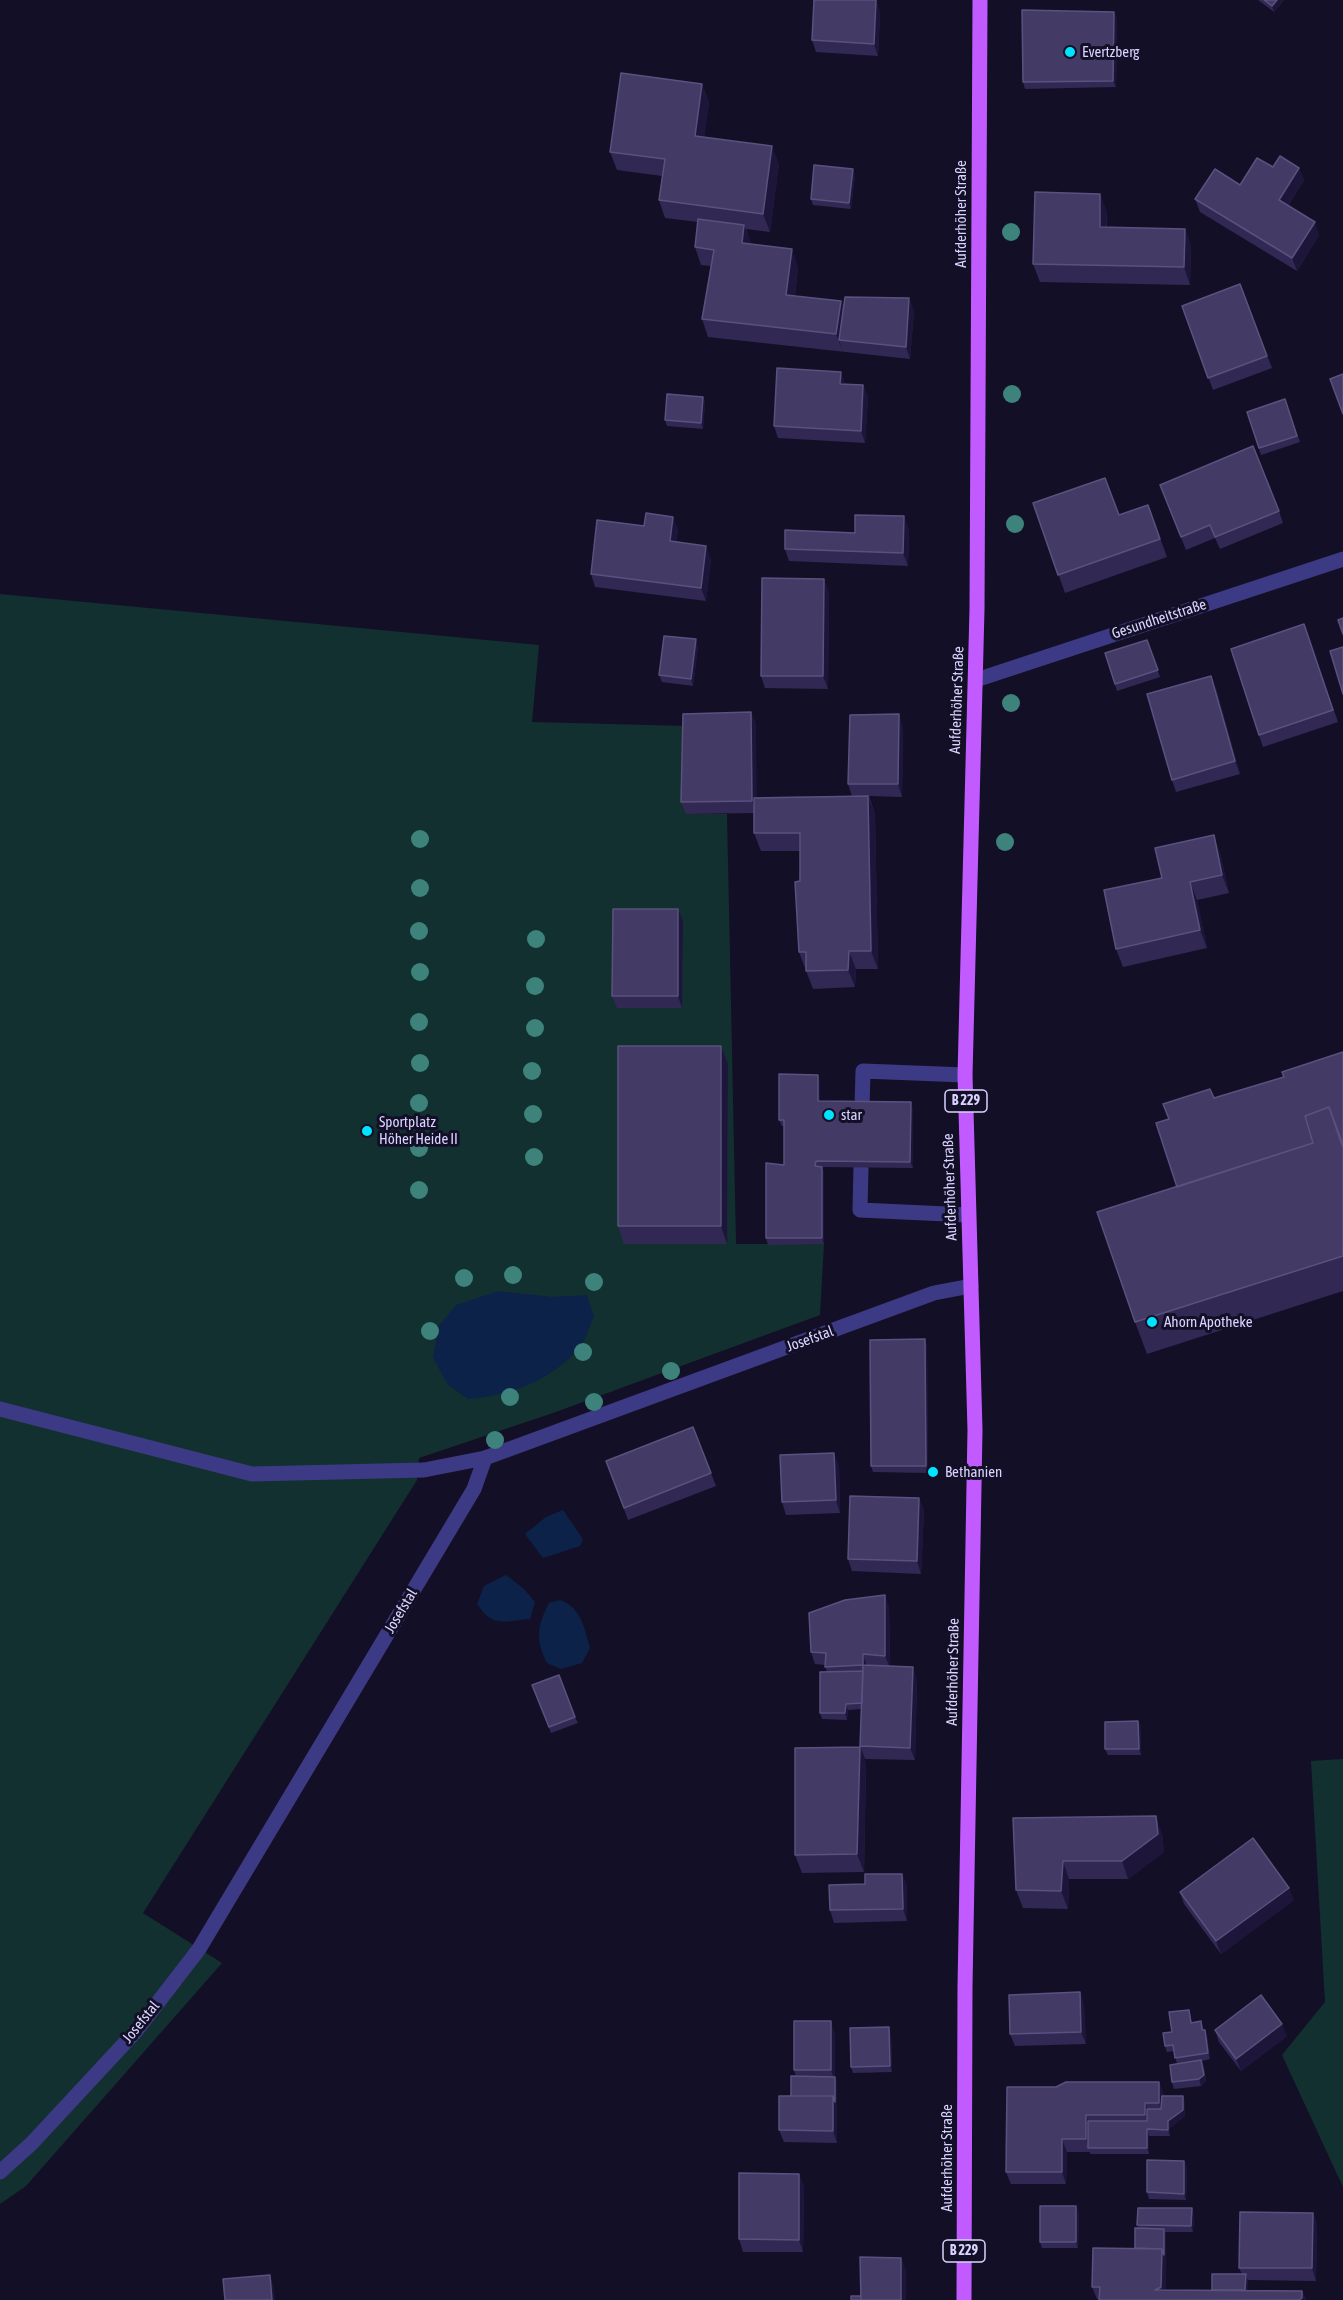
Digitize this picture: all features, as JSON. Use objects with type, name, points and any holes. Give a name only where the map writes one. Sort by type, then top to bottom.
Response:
[{"type":"main road","name":"Aufderhöher Straße","points":[[964,2300],[965,1987],[975,1436],[965,1075],[976,680],[980,0]]},
{"type":"street","name":"Gesundheitstraße","points":[[976,680],[1343,559]]},
{"type":"street","points":[[862,1108],[863,1071],[965,1075]]},
{"type":"street","points":[[861,1167],[860,1210],[968,1215]]},
{"type":"street","name":"Josefstal","points":[[0,2172],[32,2143],[136,2031],[199,1949],[470,1496],[484,1458],[934,1293],[971,1287]]},
{"type":"street","points":[[0,1409],[252,1474],[424,1470],[484,1458]]},
{"type":"green space","name":"Sportplatz Höher Heide II","points":[[0,594],[539,645],[532,722],[687,726],[686,814],[727,814],[736,1244],[824,1244],[820,1315],[553,1413],[419,1458],[417,1480],[143,1913],[222,1963],[26,2186],[0,2204]]},
{"type":"green space","points":[[1343,1759],[1343,2187],[1282,2055],[1325,2002],[1311,1761]]},
{"type":"water","points":[[498,1291],[553,1297],[587,1295],[594,1316],[578,1350],[554,1371],[514,1390],[468,1399],[447,1384],[433,1357],[438,1327],[456,1305]]},
{"type":"water","points":[[563,1510],[583,1539],[580,1546],[543,1558],[525,1534],[546,1517]]},
{"type":"water","points":[[506,1575],[524,1589],[535,1602],[530,1619],[494,1620],[488,1617],[477,1604],[484,1586]]},
{"type":"water","points":[[560,1600],[578,1613],[590,1648],[582,1663],[561,1669],[547,1663],[539,1640],[540,1626],[549,1603]]},
{"type":"building","points":[[814,0],[876,0],[874,44],[812,40]]},
{"type":"building","points":[[1264,0],[1277,0],[1272,6]]},
{"type":"building","points":[[1022,10],[1114,12],[1113,81],[1023,82]]},
{"type":"building","points":[[621,73],[702,84],[695,136],[772,146],[763,214],[659,200],[665,159],[610,152]]},
{"type":"building","points":[[1280,156],[1299,168],[1279,200],[1315,222],[1292,258],[1195,199],[1215,169],[1240,185],[1257,158],[1273,167]]},
{"type":"building","points":[[814,165],[853,169],[849,203],[811,199]]},
{"type":"building","points":[[1035,192],[1100,194],[1100,227],[1185,229],[1184,267],[1033,264]]},
{"type":"building","points":[[698,219],[744,225],[742,243],[792,249],[786,295],[841,301],[836,334],[702,319],[714,250],[695,247]]},
{"type":"building","points":[[1240,284],[1267,356],[1208,378],[1182,306]]},
{"type":"building","points":[[845,297],[909,298],[906,347],[839,340]]},
{"type":"building","points":[[777,368],[841,372],[840,384],[863,385],[861,431],[774,426]]},
{"type":"building","points":[[1343,374],[1343,414],[1330,379]]},
{"type":"building","points":[[667,394],[703,397],[701,423],[665,420]]},
{"type":"building","points":[[1285,399],[1297,436],[1259,448],[1247,412]]},
{"type":"building","points":[[1253,446],[1279,511],[1215,537],[1210,525],[1181,537],[1160,485]]},
{"type":"building","points":[[1105,478],[1119,515],[1148,505],[1160,539],[1058,575],[1033,503]]},
{"type":"building","points":[[646,513],[673,517],[670,541],[706,546],[701,588],[591,574],[597,520],[644,526]]},
{"type":"building","points":[[855,515],[904,516],[903,553],[785,549],[785,530],[855,533]]},
{"type":"building","points":[[762,578],[824,579],[823,676],[761,676]]},
{"type":"building","points":[[1343,618],[1343,634],[1338,620]]},
{"type":"building","points":[[1304,624],[1333,710],[1259,735],[1231,649]]},
{"type":"building","points":[[664,636],[696,639],[691,679],[659,675]]},
{"type":"building","points":[[1147,640],[1158,670],[1115,684],[1105,653]]},
{"type":"building","points":[[1343,647],[1343,694],[1330,651]]},
{"type":"building","points":[[1211,676],[1235,761],[1172,780],[1147,694]]},
{"type":"building","points":[[751,712],[752,801],[681,802],[683,714]]},
{"type":"building","points":[[899,714],[898,784],[848,784],[850,715]]},
{"type":"building","points":[[868,796],[871,951],[849,951],[848,970],[806,971],[806,952],[799,952],[795,882],[800,881],[800,833],[754,833],[754,798]]},
{"type":"building","points":[[1214,835],[1222,875],[1190,882],[1200,930],[1116,949],[1104,890],[1162,878],[1155,848]]},
{"type":"building","points":[[613,909],[678,909],[678,996],[612,996]]},
{"type":"building","points":[[618,1046],[721,1046],[721,1226],[618,1226]]},
{"type":"building","points":[[1343,1052],[1343,1145],[1329,1107],[1305,1116],[1313,1143],[1177,1187],[1156,1123],[1169,1119],[1163,1104],[1210,1089],[1214,1098],[1284,1077],[1282,1072]]},
{"type":"building","points":[[779,1074],[818,1075],[818,1101],[911,1102],[910,1162],[816,1161],[815,1166],[822,1167],[822,1238],[766,1238],[766,1163],[784,1165],[784,1120],[779,1120]]},
{"type":"building","points":[[1329,1107],[1343,1148],[1343,1256],[1135,1322],[1097,1212],[1313,1143],[1305,1116]]},
{"type":"building","points":[[925,1339],[926,1466],[871,1466],[870,1340]]},
{"type":"building","points":[[693,1427],[711,1473],[624,1508],[606,1461]]},
{"type":"building","points":[[834,1453],[836,1500],[782,1502],[780,1455]]},
{"type":"building","points":[[850,1496],[919,1498],[917,1561],[848,1559]]},
{"type":"building","points":[[885,1595],[885,1656],[863,1654],[863,1665],[825,1667],[826,1653],[811,1652],[809,1613],[845,1600]]},
{"type":"building","points":[[863,1665],[913,1667],[910,1748],[860,1746]]},
{"type":"building","points":[[863,1671],[862,1703],[846,1704],[845,1713],[820,1713],[820,1672]]},
{"type":"building","points":[[559,1675],[575,1717],[549,1727],[532,1685]]},
{"type":"building","points":[[1138,1721],[1139,1749],[1105,1749],[1105,1722]]},
{"type":"building","points":[[860,1747],[857,1854],[795,1855],[795,1748]]},
{"type":"building","points":[[1156,1816],[1158,1834],[1122,1861],[1063,1861],[1061,1891],[1016,1890],[1013,1818]]},
{"type":"building","points":[[1253,1838],[1289,1888],[1216,1941],[1180,1892]]},
{"type":"building","points":[[865,1874],[902,1874],[903,1909],[830,1910],[829,1885],[865,1884]]},
{"type":"building","points":[[1080,1992],[1081,2032],[1010,2034],[1009,1995]]},
{"type":"building","points":[[1261,1995],[1282,2024],[1236,2059],[1215,2030]]},
{"type":"building","points":[[1189,2010],[1191,2023],[1201,2021],[1202,2030],[1205,2030],[1208,2053],[1175,2058],[1173,2045],[1165,2046],[1163,2033],[1172,2032],[1169,2012]]},
{"type":"building","points":[[794,2021],[831,2021],[831,2070],[794,2070]]},
{"type":"building","points":[[889,2027],[890,2066],[851,2067],[850,2028]]},
{"type":"building","points":[[1201,2060],[1204,2075],[1199,2079],[1172,2082],[1170,2065]]},
{"type":"building","points":[[791,2076],[835,2077],[835,2102],[833,2096],[791,2096]]},
{"type":"building","points":[[1066,2082],[1159,2082],[1159,2103],[1145,2103],[1145,2115],[1086,2115],[1086,2139],[1062,2139],[1062,2172],[1006,2172],[1007,2087],[1056,2087]]},
{"type":"building","points":[[779,2096],[833,2096],[833,2131],[779,2130]]},
{"type":"building","points":[[1162,2096],[1183,2096],[1183,2110],[1168,2121],[1168,2130],[1147,2129],[1147,2148],[1088,2148],[1088,2121],[1147,2121],[1147,2109],[1161,2109]]},
{"type":"building","points":[[1147,2160],[1184,2161],[1184,2194],[1147,2192]]},
{"type":"building","points":[[739,2173],[799,2174],[799,2240],[739,2239]]},
{"type":"building","points":[[1040,2206],[1076,2206],[1076,2242],[1040,2242]]},
{"type":"building","points":[[1138,2208],[1192,2208],[1191,2226],[1137,2225]]},
{"type":"building","points":[[1240,2212],[1313,2213],[1312,2268],[1239,2268]]},
{"type":"building","points":[[1135,2228],[1164,2229],[1164,2255],[1162,2249],[1135,2248]]},
{"type":"building","points":[[1093,2248],[1162,2249],[1161,2287],[1155,2290],[1302,2291],[1302,2298],[1299,2300],[1099,2300],[1100,2287],[1092,2287]]},
{"type":"building","points":[[860,2257],[901,2258],[901,2300],[861,2300]]},
{"type":"building","points":[[1212,2274],[1246,2274],[1245,2290],[1212,2290]]},
{"type":"building","points":[[270,2275],[272,2300],[225,2300],[223,2279]]},
{"type":"building","points":[[851,2296],[861,2296],[861,2300],[851,2300]]},
{"type":"place","name":"Evertzberg","points":[[1070,52]]},
{"type":"place","name":"star","points":[[829,1115]]},
{"type":"place","name":"Sportplatz Höher Heide II","points":[[367,1131]]},
{"type":"place","name":"Ahorn Apotheke","points":[[1152,1322]]},
{"type":"place","name":"Bethanien","points":[[933,1472]]}]
